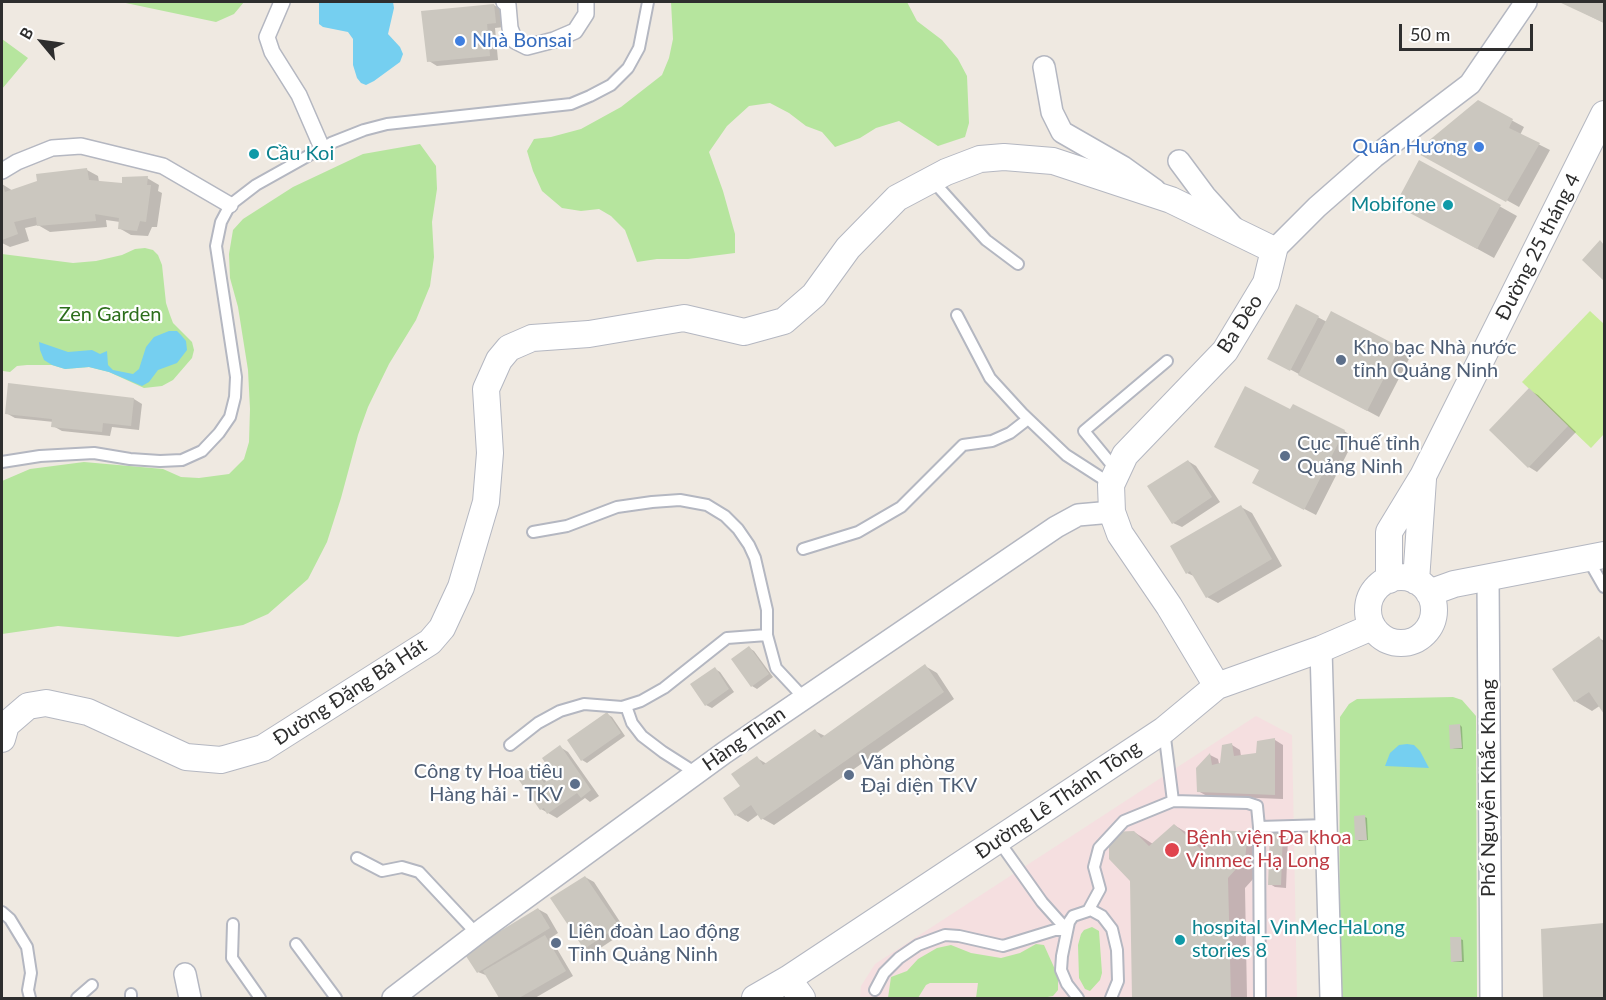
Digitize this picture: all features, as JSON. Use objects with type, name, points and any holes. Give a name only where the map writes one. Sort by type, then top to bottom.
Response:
[{"type":"street","points":[[282,2],[267,37],[272,52],[299,95],[322,148]]},
{"type":"street","points":[[504,2],[508,5],[510,28],[515,41],[527,47],[554,40],[575,31],[586,14],[586,2]]},
{"type":"street","name":"Ba Đèo","points":[[1114,478],[1125,455],[1225,351],[1266,283],[1275,250],[1317,207],[1374,157],[1470,84],[1526,2]]},
{"type":"street","points":[[1044,67],[1052,112],[1062,132],[1123,167],[1171,201]]},
{"type":"street","name":"Đường 25 tháng 4","points":[[1389,580],[1389,532],[1424,476],[1605,114]]},
{"type":"street","points":[[2,171],[17,162],[52,148],[81,146],[163,166],[230,205]]},
{"type":"street","name":"Đường Đặng Bá Hát","points":[[2,739],[6,725],[28,706],[46,703],[88,712],[186,757],[221,760],[263,748],[430,642],[442,628],[461,587],[486,502],[490,453],[486,389],[499,360],[509,348],[532,338],[589,334],[684,318],[744,332],[784,321],[814,295],[848,248],[897,198],[946,172],[980,159],[1004,157],[1053,160],[1171,201],[1275,250]]},
{"type":"street","points":[[1179,161],[1204,196],[1238,232]]},
{"type":"street","name":"Đường 25 tháng 4","points":[[1422,587],[1424,476]]},
{"type":"street","points":[[1114,478],[1112,512],[1120,534],[1169,606],[1216,686]]},
{"type":"street","name":"Hàng Than","points":[[393,999],[477,934],[696,773],[1056,527],[1078,515],[1112,512]]},
{"type":"street","points":[[1422,587],[1434,611],[1428,629],[1413,640],[1395,642],[1386,639],[1372,627],[1368,609],[1370,600],[1380,584],[1397,577],[1422,587],[1454,584],[1596,557]]},
{"type":"street","name":"Phố Nguyễn Khắc Khang","points":[[1488,578],[1491,999]]},
{"type":"street","name":"Đường Lê Thánh Tông","points":[[755,999],[795,989],[998,840],[1164,730],[1216,686],[1321,649],[1372,627]]},
{"type":"street","points":[[1321,649],[1331,999]]},
{"type":"street","points":[[185,974],[190,999]]},
{"type":"lane","points":[[2,462],[40,456],[94,453],[140,460],[182,460],[202,451],[230,417],[235,397],[236,376],[216,246],[221,222],[230,205],[256,185],[322,148],[364,130],[387,124],[571,104],[590,96],[612,85],[628,68],[639,48],[648,2]]},
{"type":"lane","points":[[932,180],[986,240],[1018,264]]},
{"type":"lane","points":[[957,315],[990,378],[1028,419],[1066,455],[1114,478]]},
{"type":"lane","points":[[1114,478],[1084,431],[1167,361]]},
{"type":"lane","points":[[803,549],[858,532],[901,507],[963,445],[992,441],[1010,433],[1028,419]]},
{"type":"lane","points":[[533,532],[567,526],[616,507],[652,502],[680,500],[707,505],[725,516],[738,529],[755,558],[767,610],[766,635],[776,668],[804,698]]},
{"type":"lane","points":[[1596,557],[1605,587]]},
{"type":"lane","points":[[510,745],[538,723],[560,711],[584,704],[626,706],[641,701],[663,688],[727,638],[766,635]]},
{"type":"lane","points":[[626,706],[632,723],[642,736],[696,773]]},
{"type":"lane","points":[[1164,730],[1173,801]]},
{"type":"lane","points":[[1088,910],[1101,889],[1094,867],[1099,848],[1124,821],[1173,801],[1248,803],[1257,806],[1260,999]]},
{"type":"lane","points":[[1259,827],[1327,825]]},
{"type":"lane","points":[[998,840],[1042,902],[1066,930]]},
{"type":"lane","points":[[357,858],[382,871],[402,867],[418,872],[477,934]]},
{"type":"lane","points":[[1078,999],[1067,984],[1061,970],[1066,930],[1073,916],[1091,910],[1102,916],[1112,929],[1117,950],[1118,981],[1111,999]]},
{"type":"lane","points":[[2,912],[10,919],[27,947],[31,973],[28,990],[30,999]]},
{"type":"lane","points":[[233,924],[232,958],[260,999]]},
{"type":"lane","points":[[875,990],[884,973],[898,958],[918,945],[945,935],[1003,946],[1055,930],[1066,930]]},
{"type":"lane","points":[[296,944],[336,999]]},
{"type":"lane","points":[[77,999],[92,985]]},
{"type":"shaded area","name":"Bệnh viện Đa khoa Vinmec Hạ Long","points":[[1256,716],[1292,735],[1297,998],[860,998],[861,986],[875,964]]},
{"type":"green space","points":[[121,2],[244,2],[234,14],[216,22]]},
{"type":"green space","points":[[671,2],[907,2],[917,21],[942,40],[958,59],[967,76],[969,123],[965,137],[938,146],[899,121],[876,128],[860,138],[835,147],[822,132],[806,126],[789,113],[770,103],[749,106],[727,126],[709,152],[735,234],[735,253],[637,262],[625,230],[611,216],[599,209],[581,211],[562,208],[542,191],[527,151],[534,139],[581,129],[621,107],[662,75],[673,39]]},
{"type":"green space","points":[[2,39],[28,58],[2,89]]},
{"type":"green space","points":[[420,144],[436,166],[437,189],[432,222],[434,257],[430,286],[416,320],[389,364],[368,407],[327,542],[308,579],[268,614],[243,625],[178,637],[58,626],[2,634],[2,481],[30,469],[84,462],[163,469],[181,477],[199,478],[229,474],[244,459],[249,442],[250,409],[248,370],[238,307],[230,278],[229,254],[233,230],[243,219],[293,187],[363,154]]},
{"type":"green space","name":"Zen Garden","points":[[145,248],[153,250],[158,255],[162,265],[166,303],[173,323],[192,342],[194,350],[192,358],[173,380],[162,386],[144,388],[109,372],[89,367],[65,369],[52,365],[27,365],[17,366],[10,372],[3,371],[2,254],[73,263],[96,261]]},
{"type":"green space","points":[[1590,311],[1604,324],[1604,434],[1591,448],[1522,382]]},
{"type":"green space","points":[[1453,697],[1462,700],[1476,716],[1477,998],[1339,998],[1340,717],[1349,704],[1357,699]]},
{"type":"green space","points":[[1092,927],[1099,931],[1102,973],[1100,980],[1090,991],[1085,989],[1079,978],[1078,945],[1084,930]]},
{"type":"green space","points":[[1036,944],[1044,945],[1058,976],[1058,990],[1053,996],[1042,998],[976,998],[978,983],[930,983],[926,985],[918,998],[888,998],[891,977],[907,971],[918,959],[937,948],[951,945],[971,953],[1001,958],[1020,953]]},
{"type":"water","points":[[319,2],[393,2],[394,8],[388,34],[403,54],[400,62],[374,81],[366,85],[361,83],[353,65],[353,39],[348,32],[323,27],[319,24]]},
{"type":"water","points":[[169,331],[177,331],[181,335],[186,341],[187,350],[177,363],[158,370],[149,382],[142,386],[109,372],[89,367],[65,369],[52,365],[44,360],[39,342],[68,352],[92,350],[100,354],[107,351],[108,365],[113,370],[133,374],[139,369],[146,347],[154,337]]},
{"type":"water","points":[[1399,745],[1414,745],[1420,751],[1429,768],[1385,766],[1390,753]]},
{"type":"building","points":[[1559,2],[1604,2],[1604,23]]},
{"type":"building","points":[[494,4],[496,23],[487,24],[490,56],[427,62],[421,11]]},
{"type":"building","name":"Quân Hương","points":[[1478,100],[1513,119],[1509,128],[1540,143],[1506,202],[1415,152]]},
{"type":"building","name":"Mobifone","points":[[1419,160],[1501,205],[1477,249],[1395,205]]},
{"type":"building","points":[[87,168],[89,180],[122,183],[122,177],[148,176],[147,185],[151,185],[146,222],[140,221],[137,231],[118,229],[119,218],[95,214],[96,221],[37,226],[36,217],[14,222],[18,234],[2,240],[2,183],[5,192],[37,181],[36,174]]},
{"type":"building","points":[[1600,240],[1604,245],[1604,281],[1582,260]]},
{"type":"building","points":[[1296,304],[1319,316],[1290,371],[1267,359]]},
{"type":"building","points":[[1331,311],[1400,347],[1367,411],[1298,375]]},
{"type":"building","points":[[8,383],[134,398],[131,426],[103,423],[102,432],[51,427],[52,419],[5,414]]},
{"type":"building","points":[[1245,386],[1290,409],[1293,404],[1345,430],[1304,510],[1252,483],[1259,470],[1214,447]]},
{"type":"building","points":[[1529,388],[1568,426],[1528,468],[1489,430]]},
{"type":"building","points":[[1188,460],[1212,497],[1172,524],[1147,486]]},
{"type":"building","points":[[1241,505],[1272,559],[1206,598],[1190,571],[1186,574],[1170,546]]},
{"type":"building","points":[[1599,636],[1604,645],[1604,714],[1589,692],[1574,702],[1552,669]]},
{"type":"building","points":[[749,646],[769,674],[751,687],[731,659]]},
{"type":"building","points":[[925,664],[944,692],[761,820],[751,805],[735,816],[723,798],[740,786],[731,774],[757,756],[763,765],[815,729],[821,738]]},
{"type":"building","points":[[715,667],[729,689],[705,706],[690,684]]},
{"type":"building","points":[[607,712],[621,733],[581,761],[567,740]]},
{"type":"building","points":[[1460,724],[1462,748],[1450,749],[1449,725]]},
{"type":"building","points":[[1275,738],[1275,795],[1197,792],[1196,768],[1210,753],[1212,765],[1220,763],[1222,745],[1232,743],[1234,756],[1256,753],[1257,741]]},
{"type":"building","points":[[560,745],[591,790],[581,798],[577,793],[547,814],[544,808],[540,810],[516,776],[532,765],[544,783],[554,776],[542,758]]},
{"type":"building","points":[[1365,815],[1367,840],[1355,840],[1354,816]]},
{"type":"building","name":"hospital_VinMecHaLong stories 8","points":[[1174,824],[1202,850],[1221,830],[1248,832],[1245,859],[1228,878],[1231,998],[1132,998],[1130,881],[1109,859],[1109,832],[1134,831],[1149,846]]},
{"type":"building","points":[[1270,832],[1283,833],[1281,885],[1268,885]]},
{"type":"building","points":[[585,876],[619,926],[584,949],[550,898]]},
{"type":"building","points":[[538,908],[550,928],[477,973],[464,953]]},
{"type":"building","points":[[1604,923],[1604,998],[1543,998],[1541,929]]},
{"type":"building","points":[[545,935],[566,971],[519,998],[499,998],[483,971]]},
{"type":"building","points":[[1450,937],[1461,937],[1462,961],[1451,962]]},
{"type":"place","name":"Nhà Bonsai","points":[[460,41]]},
{"type":"place","name":"Quân Hương","points":[[1479,147]]},
{"type":"place","name":"Cầu Koi","points":[[254,154]]},
{"type":"place","name":"Mobifone","points":[[1448,205]]},
{"type":"place","name":"Kho bạc Nhà nước tỉnh Quảng Ninh","points":[[1341,360]]},
{"type":"place","name":"Cục Thuế tỉnh Quảng Ninh","points":[[1285,456]]},
{"type":"place","name":"Văn phòng Đại diện TKV","points":[[849,775]]},
{"type":"place","name":"Công ty Hoa tiêu Hàng hải - TKV","points":[[575,784]]},
{"type":"place","name":"Bệnh viện Đa khoa Vinmec Hạ Long","points":[[1172,850]]},
{"type":"place","name":"hospital_VinMecHaLong stories 8","points":[[1180,940]]},
{"type":"place","name":"Liên đoàn Lao động Tỉnh Quảng Ninh","points":[[556,943]]}]
